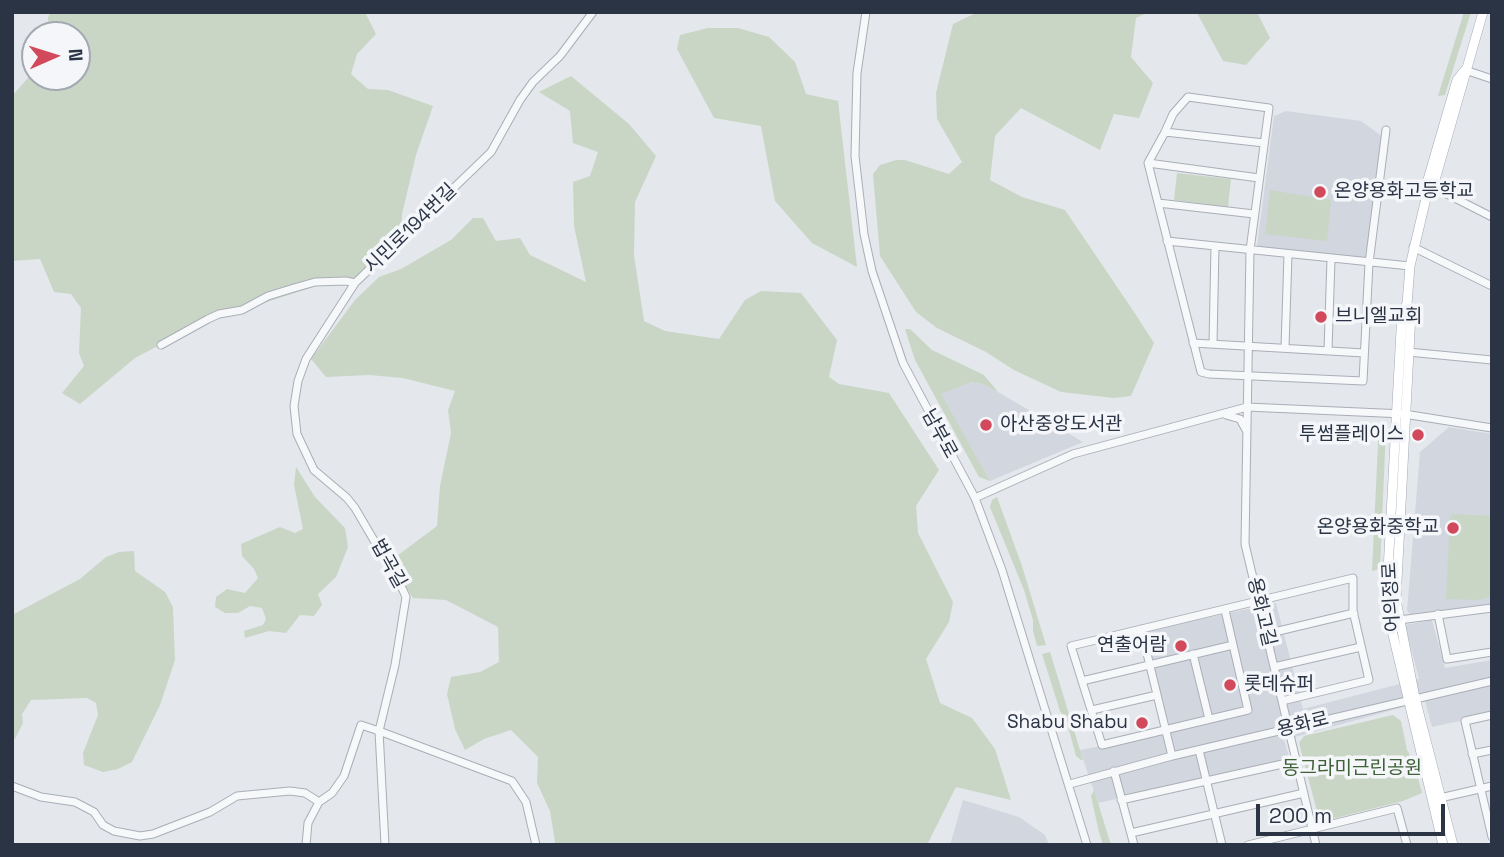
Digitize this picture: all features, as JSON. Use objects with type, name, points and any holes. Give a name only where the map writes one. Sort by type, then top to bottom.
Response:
[{"type":"main road","name":"어의정로","points":[[1443,845],[1411,699],[1396,600],[1402,312],[1407,304],[1413,247],[1483,12]]},
{"type":"main road","name":"어의정로","points":[[1407,304],[1411,313],[1387,589],[1389,618],[1452,845]]},
{"type":"street","name":"시민로194번길","points":[[161,345],[208,319],[242,310],[268,296],[315,282],[355,283],[491,152],[533,82],[560,56],[593,12]]},
{"type":"street","name":"남부로","points":[[866,12],[857,73],[855,156],[864,234],[872,271],[903,363],[975,498],[1002,570],[1087,845]]},
{"type":"street","points":[[1465,70],[1492,79]]},
{"type":"street","name":"용화고길","points":[[1165,132],[1173,114],[1188,97],[1269,108],[1250,250],[1245,544],[1316,845]]},
{"type":"street","points":[[1264,143],[1165,132],[1148,163],[1201,372],[1363,381],[1369,263],[1386,130]]},
{"type":"street","points":[[1148,163],[1259,177]]},
{"type":"street","points":[[1430,190],[1492,217]]},
{"type":"street","points":[[1158,203],[1254,214]]},
{"type":"street","points":[[1167,241],[1410,267]]},
{"type":"street","points":[[1213,344],[1215,246]]},
{"type":"street","points":[[1413,247],[1492,286]]},
{"type":"street","points":[[1284,348],[1288,254]]},
{"type":"street","points":[[1328,351],[1331,259]]},
{"type":"street","name":"법곡길","points":[[355,283],[306,359],[298,381],[294,407],[297,434],[314,470],[355,508],[405,597],[396,665],[379,731],[385,845]]},
{"type":"street","points":[[1193,343],[1364,353]]},
{"type":"street","points":[[1408,352],[1492,360]]},
{"type":"street","points":[[975,498],[1073,454],[1247,407],[1401,414],[1492,428]]},
{"type":"street","points":[[1222,414],[1240,419],[1247,433]]},
{"type":"street","points":[[1225,610],[1248,710],[1102,745],[1071,646],[1353,578],[1354,613],[1369,680],[1282,701]]},
{"type":"street","points":[[1399,620],[1492,608]]},
{"type":"street","points":[[1266,634],[1354,613]]},
{"type":"street","points":[[1438,614],[1447,659],[1492,652]]},
{"type":"street","points":[[1141,629],[1172,756]]},
{"type":"street","points":[[1082,681],[1233,645]]},
{"type":"street","points":[[1274,667],[1361,647]]},
{"type":"street","points":[[1193,654],[1209,719]]},
{"type":"street","name":"용화로","points":[[1070,785],[1172,756],[1492,681]]},
{"type":"street","points":[[1092,710],[1157,695]]},
{"type":"street","points":[[1491,833],[1465,720],[1492,715]]},
{"type":"street","points":[[306,845],[308,823],[319,802],[332,793],[344,776],[361,725],[512,781],[526,802],[537,845]]},
{"type":"street","points":[[1199,750],[1222,845]]},
{"type":"street","points":[[1472,754],[1492,750]]},
{"type":"street","points":[[1121,800],[1296,761]]},
{"type":"street","points":[[1114,771],[1134,845]]},
{"type":"street","points":[[12,786],[19,786],[41,797],[75,802],[94,812],[103,825],[114,831],[140,836],[210,812],[237,796],[290,791],[306,793],[319,802]]},
{"type":"street","points":[[1440,798],[1492,786]]},
{"type":"street","points":[[1131,833],[1304,793]]},
{"type":"street","points":[[1248,845],[1397,808],[1404,844]]},
{"type":"shaded area","name":"온양용화고등학교","points":[[1286,111],[1361,121],[1383,137],[1366,260],[1259,250],[1257,246],[1274,116]]},
{"type":"shaded area","points":[[970,382],[983,384],[1083,442],[990,481],[940,394]]},
{"type":"shaded area","name":"온양용화중학교","points":[[1449,427],[1492,434],[1492,604],[1410,614],[1407,611],[1420,452]]},
{"type":"shaded area","points":[[1276,603],[1303,709],[1419,679],[1405,625],[1432,620],[1445,668],[1492,660],[1492,714],[1432,727],[1425,701],[1284,740],[1290,760],[1098,803],[1080,750],[1171,733],[1145,631]]},
{"type":"shaded area","points":[[963,800],[1019,817],[1045,835],[1049,845],[950,845]]},
{"type":"green space","points":[[51,12],[365,12],[376,34],[357,54],[351,74],[368,89],[388,90],[433,106],[416,155],[402,214],[401,236],[359,281],[329,282],[201,323],[135,358],[80,404],[62,393],[84,366],[79,353],[81,308],[71,294],[54,292],[40,259],[12,261],[12,96],[21,86],[21,91],[91,91],[91,21],[48,21]]},
{"type":"green space","points":[[978,12],[1149,12],[1136,18],[1131,57],[1153,83],[1139,118],[1114,114],[1100,150],[1021,108],[995,136],[990,180],[1022,197],[1065,210],[1134,312],[1154,343],[1131,396],[1114,398],[1061,392],[937,328],[916,312],[880,256],[873,174],[880,165],[905,160],[949,174],[962,162],[937,119],[936,93],[953,24]]},
{"type":"green space","points":[[1193,12],[1257,12],[1270,38],[1246,65],[1223,61],[1197,13]]},
{"type":"green space","points":[[1464,12],[1471,12],[1445,95],[1438,96]]},
{"type":"green space","points":[[708,28],[738,28],[769,37],[795,62],[806,94],[838,101],[857,267],[812,243],[775,201],[761,126],[714,118],[677,49],[680,35]]},
{"type":"green space","points":[[571,76],[629,124],[656,156],[635,202],[634,255],[644,321],[665,331],[719,339],[745,300],[761,291],[801,293],[837,340],[829,377],[839,384],[889,393],[939,470],[916,506],[918,533],[953,602],[949,622],[926,659],[940,703],[972,718],[995,749],[1011,800],[956,787],[927,845],[553,845],[555,842],[550,811],[537,783],[538,757],[511,730],[484,739],[465,750],[455,729],[447,694],[451,677],[480,672],[499,662],[498,627],[446,600],[413,598],[389,562],[437,526],[440,486],[451,433],[448,410],[455,391],[403,378],[369,375],[326,377],[311,359],[355,300],[379,277],[401,269],[451,240],[473,218],[483,218],[496,241],[520,238],[530,255],[586,282],[574,226],[573,182],[590,176],[598,152],[573,143],[570,111],[539,92]]},
{"type":"green space","points":[[1177,173],[1231,179],[1228,207],[1174,200]]},
{"type":"green space","points":[[1270,190],[1331,200],[1327,241],[1265,234]]},
{"type":"green space","points":[[905,329],[910,329],[932,350],[984,375],[998,392],[983,384],[971,382],[941,394],[990,481],[979,477],[915,360]]},
{"type":"green space","points":[[1379,422],[1386,428],[1380,569],[1372,571]]},
{"type":"green space","points":[[296,467],[315,497],[345,528],[348,547],[336,577],[318,594],[322,605],[314,616],[300,615],[286,633],[269,631],[245,638],[244,631],[263,625],[266,619],[262,608],[250,606],[238,613],[225,613],[215,607],[216,597],[227,589],[245,593],[258,578],[242,556],[241,544],[280,527],[295,533],[303,529],[294,485]]},
{"type":"green space","points":[[997,497],[1046,645],[1037,646],[1024,590],[990,507],[992,500]]},
{"type":"green space","points":[[1453,514],[1492,516],[1492,596],[1479,600],[1446,599],[1450,518]]},
{"type":"green space","points":[[134,551],[135,571],[165,592],[173,607],[175,660],[160,705],[132,762],[103,772],[84,765],[83,753],[98,715],[96,703],[87,698],[31,700],[22,714],[23,723],[12,740],[12,615],[80,579],[106,557],[119,552]]},
{"type":"green space","points":[[1050,652],[1083,760],[1076,756],[1066,719],[1060,711],[1042,654]]},
{"type":"green space","name":"동그라미근린공원","points":[[1393,715],[1401,721],[1407,750],[1413,760],[1422,793],[1403,801],[1328,820],[1322,818],[1318,815],[1299,743],[1304,736]]},
{"type":"green space","points":[[1094,790],[1111,845],[1103,845],[1091,796]]},
{"type":"place","name":"온양용화고등학교","points":[[1320,192]]},
{"type":"place","name":"브니엘교회","points":[[1321,317]]},
{"type":"place","name":"아산중앙도서관","points":[[986,425]]},
{"type":"place","name":"투썸플레이스","points":[[1418,435]]},
{"type":"place","name":"온양용화중학교","points":[[1453,528]]},
{"type":"place","name":"연출어람","points":[[1181,646]]},
{"type":"place","name":"롯데슈퍼","points":[[1230,685]]},
{"type":"place","name":"Shabu Shabu","points":[[1142,723]]}]
